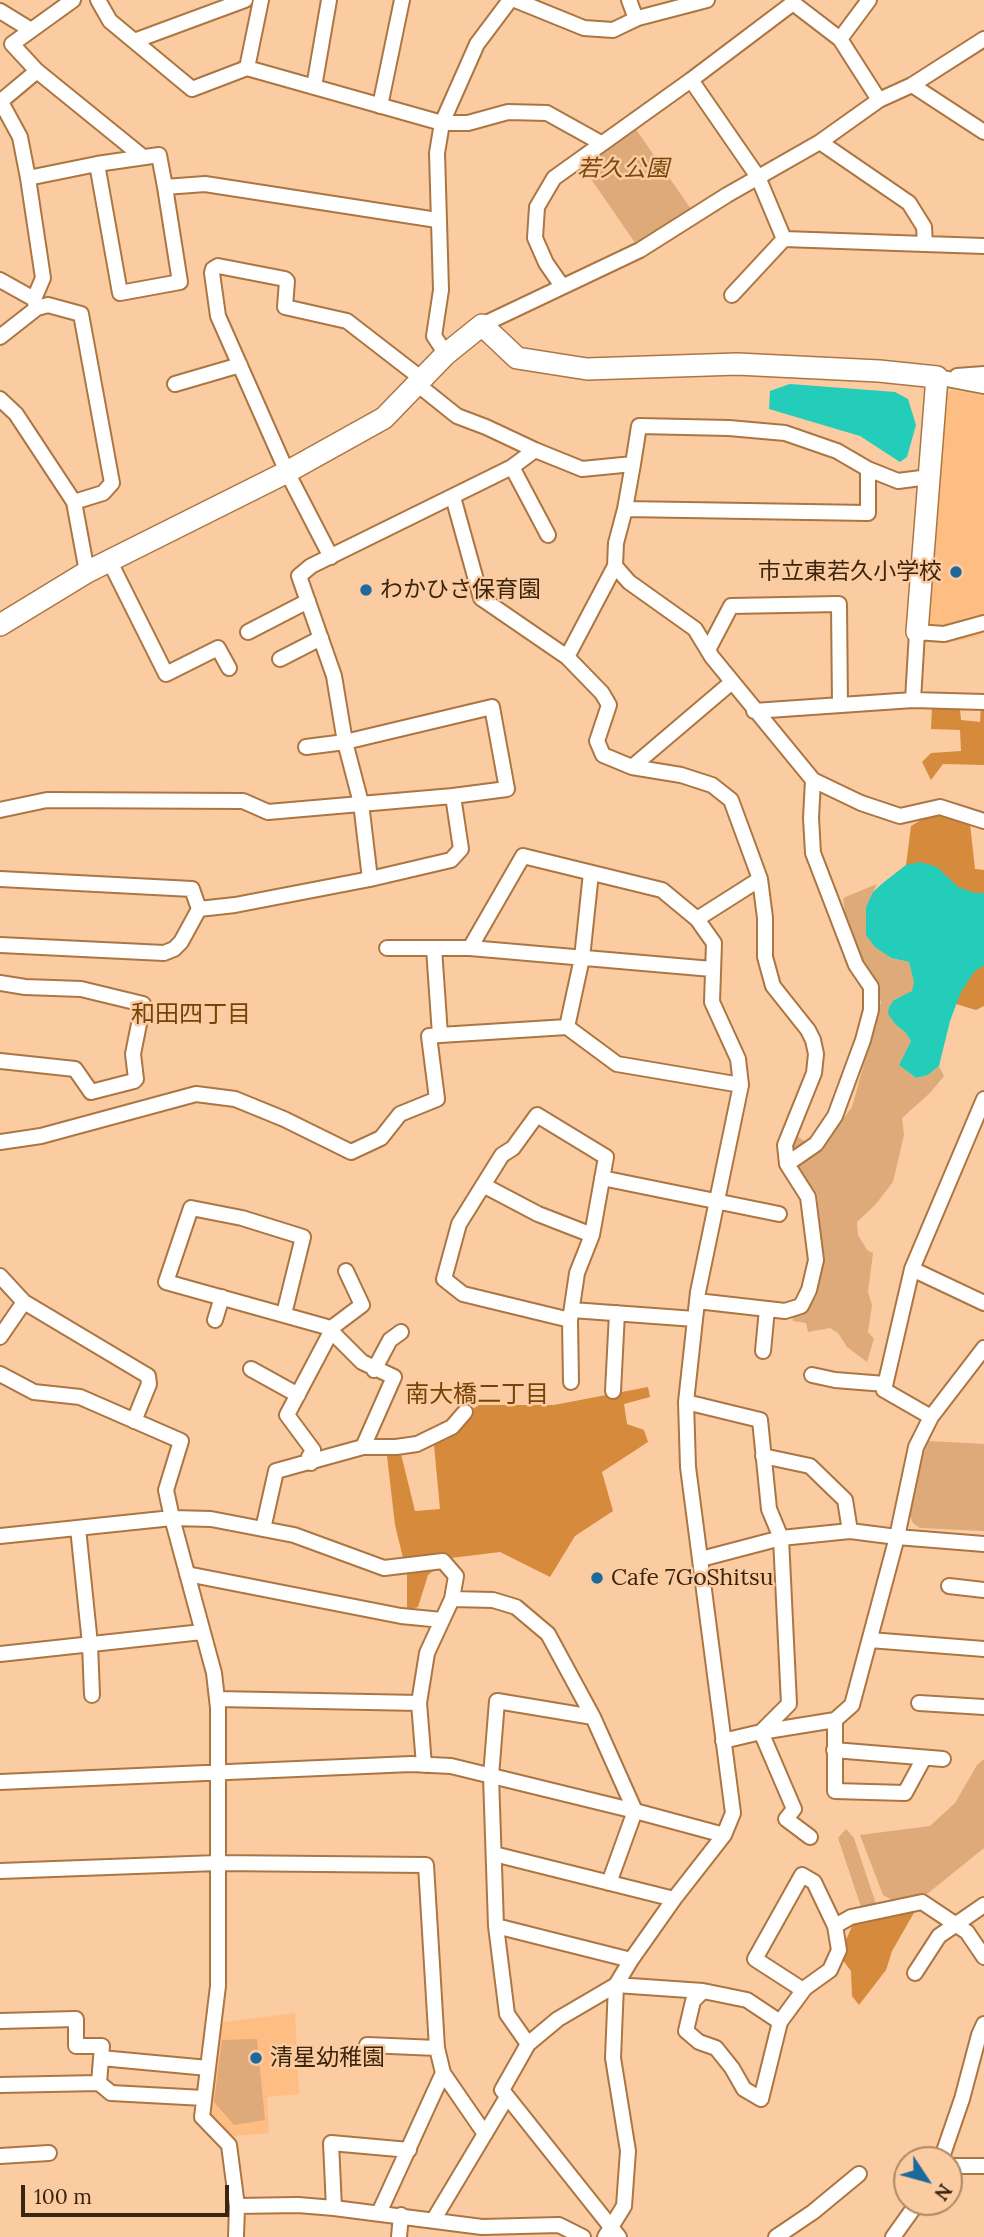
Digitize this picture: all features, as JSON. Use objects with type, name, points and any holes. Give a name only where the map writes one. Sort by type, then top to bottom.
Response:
[{"type":"street","points":[[73,0],[6,48],[143,157]]},
{"type":"street","points":[[98,0],[110,20],[192,89],[247,68],[442,123],[468,122],[508,112],[547,113],[601,143]]},
{"type":"street","points":[[134,41],[245,0]]},
{"type":"street","points":[[247,68],[261,0]]},
{"type":"street","points":[[314,87],[329,0]]},
{"type":"street","points":[[380,106],[402,0]]},
{"type":"street","points":[[446,354],[434,336],[441,290],[437,153],[442,123],[477,44],[513,0],[584,28],[613,30],[636,19],[707,0]]},
{"type":"street","points":[[629,0],[636,19]]},
{"type":"street","points":[[840,38],[869,0]]},
{"type":"street","points":[[562,286],[546,263],[536,239],[537,207],[554,178],[691,79],[787,1],[840,38],[879,100]]},
{"type":"street","points":[[0,11],[31,30]]},
{"type":"street","points":[[0,625],[87,572],[287,472],[384,418],[446,354],[482,325],[640,250],[820,142],[879,100],[912,85],[984,39]]},
{"type":"street","points":[[0,337],[35,303],[43,278],[29,178],[20,137],[1,102],[37,71]]},
{"type":"street","points":[[691,79],[758,177],[784,239]]},
{"type":"street","points":[[912,85],[984,132]]},
{"type":"street","points":[[820,142],[909,203],[923,227],[925,244]]},
{"type":"street","points":[[29,178],[97,164],[159,155],[180,282],[120,293],[97,164]]},
{"type":"street","points":[[165,187],[205,184],[437,220]]},
{"type":"street","points":[[732,295],[784,239],[984,246]]},
{"type":"street","points":[[331,557],[287,472],[218,316],[212,273],[218,266],[285,279],[285,307],[347,321],[420,381],[457,416],[486,426],[582,469],[633,464]]},
{"type":"street","points":[[0,280],[35,303],[81,314],[112,483],[103,493],[74,502]]},
{"type":"street","points":[[482,325],[517,358],[587,369],[737,364],[879,370],[984,386]]},
{"type":"street","points":[[175,384],[240,365]]},
{"type":"street","points":[[937,377],[984,374]]},
{"type":"street","points":[[913,700],[937,377]]},
{"type":"street","points":[[0,399],[16,414],[74,502],[87,572]]},
{"type":"street","points":[[566,657],[615,566],[616,542],[625,509],[639,426],[729,428],[785,433],[837,451],[868,469],[898,481],[929,477]]},
{"type":"street","points":[[370,879],[361,803],[345,742],[334,676],[299,576],[311,566],[512,467],[535,450]]},
{"type":"street","points":[[512,467],[548,536]]},
{"type":"street","points":[[625,509],[868,513],[868,469]]},
{"type":"street","points":[[453,497],[481,598],[566,657],[602,693],[609,705],[597,741],[603,755],[632,767],[681,775],[712,785],[731,800],[760,879],[765,918],[765,957],[773,986],[813,1040],[816,1054],[814,1073],[785,1145],[787,1164],[808,1197],[816,1260],[809,1290],[801,1306],[785,1311],[697,1301]]},
{"type":"street","points":[[109,561],[166,674],[218,648],[229,668]]},
{"type":"street","points":[[615,566],[629,582],[695,629],[754,711],[813,780],[861,803],[900,816],[940,807],[984,821]]},
{"type":"street","points":[[248,632],[307,601]]},
{"type":"street","points":[[708,650],[731,606],[839,604],[840,705]]},
{"type":"street","points":[[917,632],[944,634],[984,623]]},
{"type":"street","points":[[281,659],[321,638]]},
{"type":"street","points":[[632,767],[732,682]]},
{"type":"street","points":[[754,711],[913,700],[984,702]]},
{"type":"street","points":[[0,810],[47,800],[243,801],[268,812],[507,789],[492,707],[345,742],[306,747]]},
{"type":"street","points":[[787,1164],[816,1144],[835,1116],[863,1041],[871,1010],[871,988],[856,965],[813,853],[813,780]]},
{"type":"street","points":[[199,909],[235,905],[370,879],[451,860],[461,849],[453,796]]},
{"type":"street","points":[[470,948],[523,856],[662,890],[697,919],[714,943],[712,1002],[738,1059],[741,1085],[697,1301],[686,1402],[688,1467],[733,1813],[724,1835],[674,1899],[631,1959],[616,1985],[613,2058],[628,2151],[624,2206],[612,2234],[502,2090],[528,2044],[558,2019],[616,1985],[703,1991],[747,2000],[780,2022]]},
{"type":"street","points":[[566,1027],[582,958],[591,873]]},
{"type":"street","points":[[0,879],[192,889],[199,909],[181,942],[164,953],[0,945]]},
{"type":"street","points":[[697,919],[760,879]]},
{"type":"street","points":[[387,948],[470,948],[712,969]]},
{"type":"street","points":[[434,948],[440,1035]]},
{"type":"street","points":[[0,983],[25,987],[81,989],[143,1004],[133,1054],[136,1076],[134,1081],[91,1092],[75,1069],[0,1061]]},
{"type":"street","points":[[0,1142],[41,1136],[196,1094],[235,1099],[284,1119],[351,1152],[381,1138],[400,1114],[437,1099],[429,1036],[440,1035],[566,1027],[617,1064],[741,1085]]},
{"type":"street","points":[[931,1417],[884,1390],[885,1384],[912,1269],[984,1099]]},
{"type":"street","points":[[571,1381],[571,1315],[578,1273],[592,1235],[606,1157],[537,1115],[513,1148],[502,1155],[459,1224],[444,1279],[463,1294],[571,1315],[617,1313],[695,1319]]},
{"type":"street","points":[[602,1178],[779,1214]]},
{"type":"street","points":[[483,1185],[538,1214],[592,1235]]},
{"type":"street","points":[[285,1314],[303,1237],[242,1218],[191,1208],[166,1283],[317,1323],[332,1331],[362,1362],[374,1370],[394,1377],[363,1447]]},
{"type":"street","points":[[912,1269],[984,1303]]},
{"type":"street","points":[[312,1463],[309,1457],[313,1450],[287,1415],[338,1321],[362,1305],[346,1270]]},
{"type":"street","points":[[0,1276],[24,1302],[148,1376],[149,1384],[134,1420]]},
{"type":"street","points":[[215,1320],[222,1297]]},
{"type":"street","points":[[0,1337],[24,1302]]},
{"type":"street","points":[[763,1351],[767,1309]]},
{"type":"street","points":[[613,1391],[617,1313]]},
{"type":"street","points":[[374,1370],[390,1340],[401,1332]]},
{"type":"street","points":[[723,1741],[835,1720],[852,1705],[897,1537],[916,1447],[931,1417],[984,1348]]},
{"type":"street","points":[[251,1369],[298,1395]]},
{"type":"street","points":[[0,1374],[34,1392],[80,1397],[181,1441],[166,1490],[214,1673],[217,1699],[218,1986],[202,2117],[229,2145],[237,2206],[236,2237]]},
{"type":"street","points":[[812,1375],[835,1380],[885,1384]]},
{"type":"street","points":[[686,1402],[760,1420],[769,1509],[782,1538],[789,1704],[761,1732]]},
{"type":"street","points":[[263,1529],[276,1471],[363,1447],[417,1444],[452,1427],[465,1412]]},
{"type":"street","points":[[763,1456],[810,1466],[845,1500],[850,1531]]},
{"type":"street","points":[[0,1536],[172,1518],[211,1519],[294,1535],[383,1568],[443,1561],[456,1576],[452,1599],[427,1653],[419,1703],[424,1765]]},
{"type":"street","points":[[78,1528],[90,1644],[92,1695]]},
{"type":"street","points":[[701,1559],[782,1538],[850,1531],[984,1544]]},
{"type":"street","points":[[187,1574],[401,1616],[442,1620]]},
{"type":"street","points":[[949,1586],[984,1590]]},
{"type":"street","points":[[452,1599],[493,1600],[516,1607],[548,1634],[593,1717],[635,1811],[609,1883]]},
{"type":"street","points":[[0,1654],[202,1632]]},
{"type":"street","points":[[870,1640],[984,1649]]},
{"type":"street","points":[[217,1699],[419,1703]]},
{"type":"street","points":[[528,2044],[507,2014],[496,1926],[491,1776],[497,1701],[593,1717]]},
{"type":"street","points":[[919,1703],[984,1707]]},
{"type":"street","points":[[835,1720],[835,1791],[905,1793],[923,1758]]},
{"type":"street","points":[[761,1732],[794,1809],[786,1819],[810,1837]]},
{"type":"street","points":[[834,1750],[943,1759]]},
{"type":"street","points":[[0,1782],[451,1766],[724,1835]]},
{"type":"street","points":[[494,1854],[674,1899]]},
{"type":"street","points":[[0,1871],[218,1863],[426,1865],[437,2048],[443,2074],[485,2134]]},
{"type":"street","points":[[703,1991],[694,2001],[686,2031],[699,2042],[716,2048],[744,2089],[761,2099],[780,2022],[803,1990],[830,1970],[839,1950],[835,1926],[814,1882],[802,1875],[755,1959],[803,1990]]},
{"type":"street","points":[[835,1926],[851,1917],[922,1902],[967,1932],[984,1957]]},
{"type":"street","points":[[915,1973],[939,1936],[984,1905]]},
{"type":"street","points":[[496,1926],[631,1959]]},
{"type":"street","points":[[0,2021],[76,2019],[76,2046],[102,2046],[99,2083]]},
{"type":"street","points":[[946,2146],[984,2024]]},
{"type":"street","points":[[367,2045],[437,2048]]},
{"type":"street","points":[[101,2058],[208,2068]]},
{"type":"street","points":[[379,2213],[443,2074]]},
{"type":"street","points":[[0,2085],[99,2083],[111,2093],[204,2098]]},
{"type":"street","points":[[434,2219],[507,2097]]},
{"type":"street","points":[[334,2208],[331,2143],[409,2150]]},
{"type":"street","points":[[0,2156],[49,2152]]},
{"type":"street","points":[[963,2166],[984,2166]]},
{"type":"street","points":[[776,2237],[813,2212],[859,2174]]},
{"type":"street","points":[[237,2206],[298,2205],[334,2208],[482,2227],[559,2225],[583,2237]]},
{"type":"street","points":[[399,2237],[401,2215]]},
{"type":"street","points":[[893,2237],[908,2216]]},
{"type":"shaded area","name":"市立東若久小学校","points":[[953,390],[984,396],[984,632],[978,637],[944,643],[923,642],[944,393]]},
{"type":"shaded area","points":[[932,706],[960,709],[961,720],[980,722],[981,707],[984,707],[984,765],[943,764],[931,780],[922,762],[931,753],[961,751],[960,730],[931,729]]},
{"type":"shaded area","points":[[952,815],[970,824],[975,869],[984,870],[984,1006],[976,1010],[956,1004],[906,865],[911,826],[926,817]]},
{"type":"shaded area","points":[[648,1387],[650,1397],[624,1404],[627,1424],[644,1430],[648,1442],[602,1472],[613,1511],[575,1536],[550,1577],[500,1552],[451,1558],[428,1575],[418,1607],[407,1610],[407,1574],[395,1525],[387,1456],[401,1454],[415,1511],[440,1509],[434,1445],[448,1425],[479,1405],[554,1405]]},
{"type":"shaded area","points":[[915,1911],[892,1951],[886,1970],[859,2005],[852,1996],[851,1971],[842,1959],[845,1942],[854,1922]]},
{"type":"shaded area","name":"清星幼稚園","points":[[295,2013],[299,2094],[267,2097],[269,2133],[225,2137],[209,2114],[217,2023]]},
{"type":"green space","name":"若久公園","points":[[631,122],[695,215],[640,250],[578,160]]},
{"type":"green space","points":[[877,884],[866,907],[866,935],[890,958],[909,962],[915,982],[913,991],[894,1000],[896,1025],[911,1041],[899,1065],[916,1078],[928,1075],[939,1066],[944,1076],[930,1093],[902,1118],[904,1135],[893,1182],[857,1222],[858,1235],[867,1250],[873,1253],[868,1292],[872,1305],[868,1332],[874,1339],[867,1362],[847,1347],[838,1333],[830,1328],[808,1332],[806,1323],[793,1321],[792,1315],[803,1312],[816,1297],[824,1261],[817,1194],[796,1166],[792,1146],[797,1136],[819,1151],[852,1107],[881,1002],[857,956],[846,920],[843,898]]},
{"type":"green space","points":[[929,1441],[984,1444],[984,1531],[920,1528],[913,1523],[910,1516],[916,1482]]},
{"type":"green space","points":[[984,1759],[984,1848],[922,1898],[894,1901],[883,1895],[860,1835],[930,1826],[955,1803],[977,1765]]},
{"type":"green space","points":[[846,1829],[854,1838],[877,1907],[862,1910],[838,1838]]},
{"type":"green space","points":[[257,2039],[265,2120],[234,2125],[214,2102],[222,2040]]},
{"type":"water","points":[[790,384],[895,392],[908,399],[916,425],[907,457],[900,462],[860,436],[769,409],[770,391]]},
{"type":"water","points":[[920,862],[937,867],[958,887],[984,893],[984,965],[974,972],[961,992],[950,1021],[939,1066],[928,1075],[916,1078],[899,1065],[911,1041],[888,1014],[894,1000],[912,991],[914,982],[909,962],[891,958],[875,947],[866,935],[866,907],[873,892],[884,882],[906,865]]},
{"type":"place","name":"市立東若久小学校","points":[[956,572]]},
{"type":"place","name":"わかひさ保育園","points":[[366,590]]},
{"type":"place","name":"Cafe 7GoShitsu","points":[[597,1578]]},
{"type":"place","name":"清星幼稚園","points":[[256,2058]]},
{"type":"district","name":"和田四丁目","points":[[191,1015]]},
{"type":"district","name":"南大橋二丁目","points":[[477,1395]]}]
